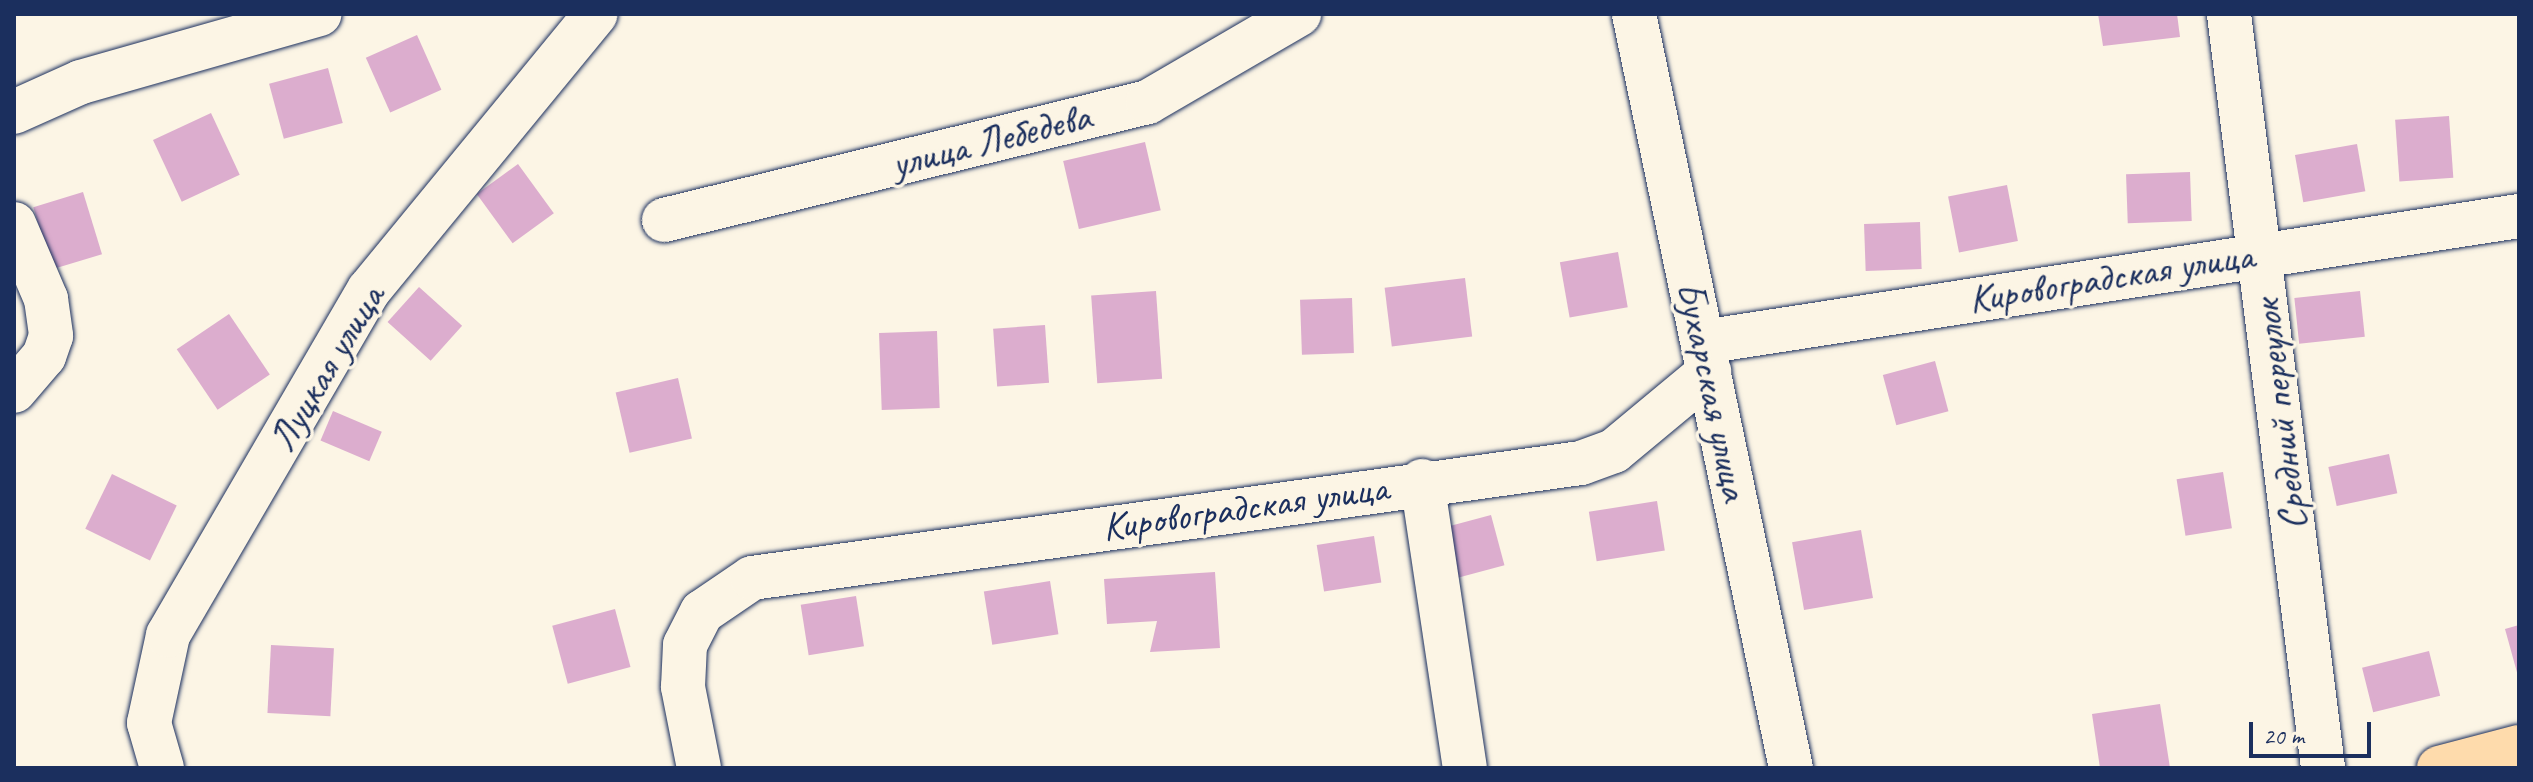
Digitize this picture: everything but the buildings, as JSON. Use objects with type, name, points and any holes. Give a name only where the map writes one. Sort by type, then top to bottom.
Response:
[{"type":"main road","points":[[2439,768],[2519,747]]},
{"type":"street","points":[[14,112],[81,82],[320,14]]},
{"type":"street","name":"Луцкая улица","points":[[162,768],[149,723],[168,635],[369,290],[596,14]]},
{"type":"street","name":"улица Лебедева","points":[[664,220],[1148,102],[1299,14]]},
{"type":"street","name":"Бухарская улица","points":[[1634,14],[1791,768]]},
{"type":"street","name":"Средний переулок","points":[[2229,14],[2323,768]]},
{"type":"street","name":"Кировоградская улица","points":[[699,768],[683,687],[685,645],[702,612],[752,578],[1422,481],[1581,463],[1614,451],[1706,357],[2260,253],[2519,216]]},
{"type":"street","points":[[14,224],[46,299],[51,336],[44,356],[14,391]]},
{"type":"street","points":[[1422,481],[1465,768]]}]
